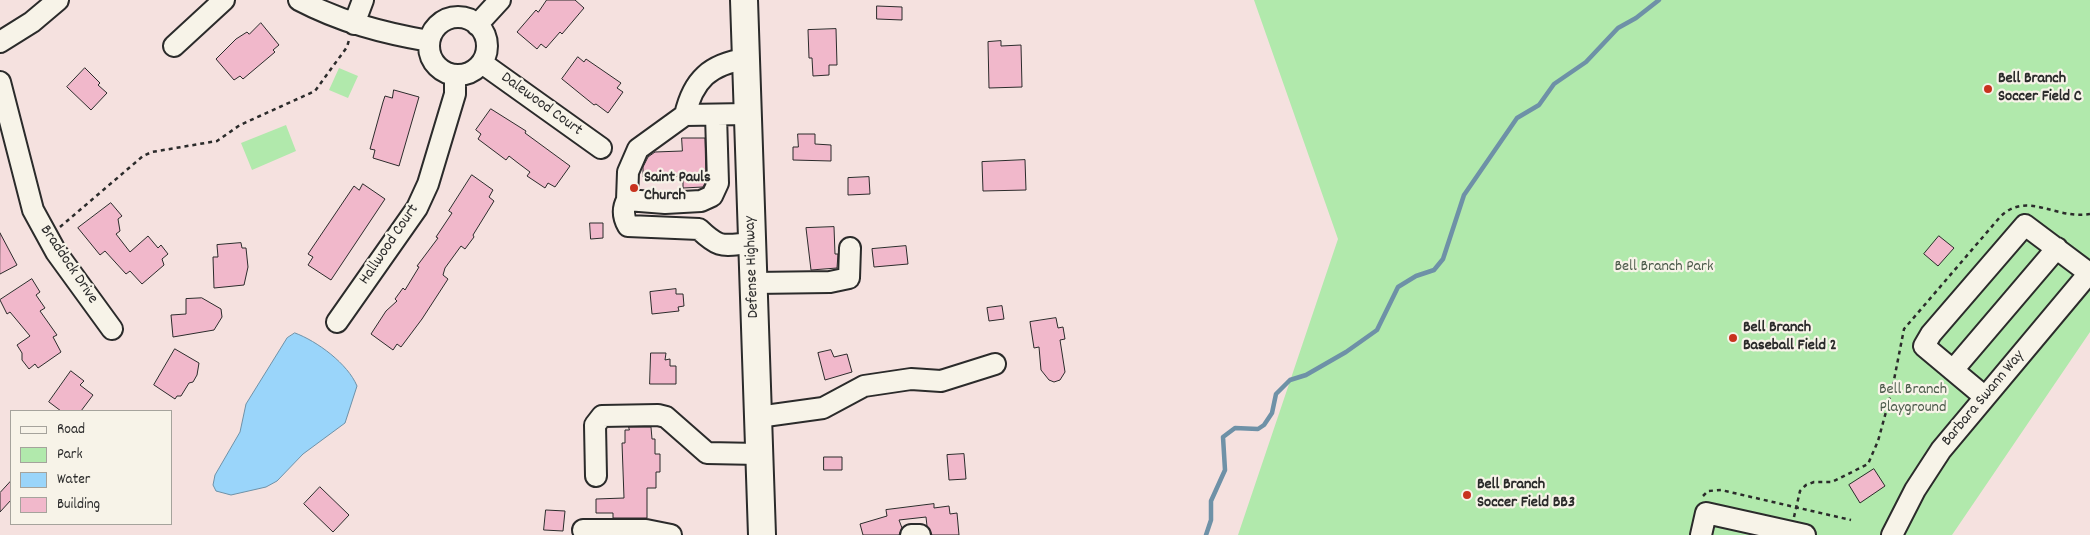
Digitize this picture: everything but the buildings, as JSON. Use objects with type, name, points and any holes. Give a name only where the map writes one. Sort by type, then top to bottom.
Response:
[{"type":"main road","name":"Defense Highway","points":[[744,0],[762,535]]},
{"type":"street","points":[[0,42],[32,22],[58,0]]},
{"type":"street","points":[[174,46],[224,0]]},
{"type":"street","points":[[299,0],[322,12],[382,33],[429,41]]},
{"type":"street","points":[[354,24],[363,0]]},
{"type":"street","points":[[477,25],[500,0]]},
{"type":"street","points":[[462,18],[477,25],[486,41],[486,52],[482,63],[466,74],[455,75],[444,72],[437,66],[429,50],[429,41],[433,30],[447,19],[462,18]]},
{"type":"street","points":[[746,59],[728,62],[711,70],[695,86],[685,115],[638,149],[628,172],[624,219],[628,226],[699,229],[712,242],[719,245],[752,243]]},
{"type":"street","name":"Dalewood Court","points":[[482,63],[601,148]]},
{"type":"street","name":"Hallwood Court","points":[[336,322],[417,208],[428,184],[454,94],[455,75]]},
{"type":"street","name":"Braddock Drive","points":[[0,82],[6,97],[25,184],[33,210],[48,238],[112,329]]},
{"type":"street","points":[[685,115],[748,114]]},
{"type":"street","points":[[627,200],[665,203],[701,201],[712,196],[718,184],[716,115]]},
{"type":"street","points":[[1985,397],[1924,346],[1967,292],[2024,225],[2090,272]]},
{"type":"street","points":[[754,283],[830,282],[849,278],[850,248]]},
{"type":"street","points":[[1953,370],[2057,248]]},
{"type":"street","name":"Barbara Swann Way","points":[[1892,535],[1914,490],[1941,450],[2090,272]]},
{"type":"street","points":[[758,417],[823,408],[864,386],[911,380],[941,381],[995,364]]},
{"type":"street","points":[[596,476],[595,425],[602,416],[658,414],[666,417],[707,453],[759,454]]},
{"type":"street","points":[[1701,535],[1706,513],[1805,535]]},
{"type":"street","points":[[583,530],[646,530],[671,535]]},
{"type":"street","points":[[911,535],[920,535]]},
{"type":"path","points":[[48,238],[143,156],[152,152],[217,141],[240,125],[315,91],[347,47],[354,24]]},
{"type":"green space","name":"Bell Branch Park","points":[[1254,0],[2090,0],[2090,332],[1952,535],[1238,535],[1338,239]]},
{"type":"green space","points":[[339,68],[358,76],[348,98],[329,90]]},
{"type":"green space","points":[[286,125],[296,151],[252,170],[241,143]]},
{"type":"water","points":[[295,333],[322,347],[353,378],[357,386],[345,423],[303,454],[277,481],[266,487],[231,495],[216,491],[213,485],[215,475],[240,432],[246,404],[287,338]]},
{"type":"waterway","points":[[1206,535],[1211,520],[1211,501],[1225,470],[1223,437],[1235,428],[1258,429],[1264,425],[1272,413],[1276,394],[1290,380],[1306,375],[1346,352],[1377,330],[1398,287],[1416,276],[1434,270],[1443,259],[1464,195],[1517,118],[1539,105],[1554,84],[1586,62],[1618,28],[1636,18],[1659,0]]},
{"type":"place","name":"Bell Branch Soccer Field C","points":[[1988,89]]},
{"type":"place","name":"Saint Pauls Church","points":[[634,188]]},
{"type":"place","name":"Bell Branch Baseball Field 2","points":[[1733,338]]},
{"type":"place","name":"Bell Branch Soccer Field BB3","points":[[1467,495]]},
{"type":"park label","name":"Bell Branch Playground","points":[[1913,400]]}]
